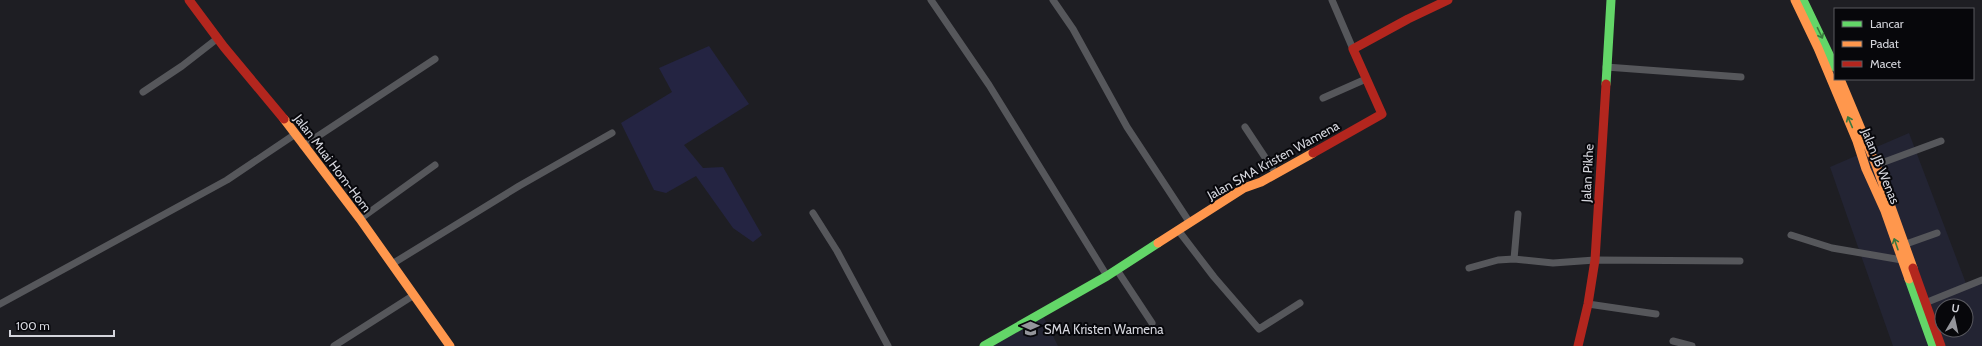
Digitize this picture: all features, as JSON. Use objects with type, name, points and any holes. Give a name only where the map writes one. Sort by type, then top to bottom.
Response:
[{"type":"main road","name":"Jalan Muai Hom-Hom","points":[[189,0],[360,219],[450,346]]},
{"type":"main road","points":[[1352,49],[1408,19],[1448,0]]},
{"type":"main road","name":"Jalan Pikhe","points":[[1578,346],[1588,304],[1595,260],[1610,0]]},
{"type":"main road","name":"Jalan JB Wenas","points":[[1798,0],[1834,65]]},
{"type":"main road","name":"Jalan JB Wenas","points":[[1798,0],[1889,210],[1906,244],[1924,303],[1941,346]]},
{"type":"main road","name":"Jalan SMA Kristen Wamena","points":[[984,346],[1117,270],[1244,188],[1261,182],[1276,174],[1382,114],[1352,49]]},
{"type":"main road","name":"Jalan JB Wenas","points":[[1840,80],[1876,165],[1902,260],[1933,346]]},
{"type":"street","points":[[931,0],[989,85],[1107,276]]},
{"type":"street","points":[[1053,0],[1073,29],[1127,127],[1190,223]]},
{"type":"street","points":[[1332,0],[1352,49]]},
{"type":"street","points":[[143,92],[182,66],[218,38]]},
{"type":"street","points":[[303,146],[435,59]]},
{"type":"street","points":[[1606,67],[1741,77]]},
{"type":"street","points":[[1323,98],[1366,79]]},
{"type":"street","points":[[1245,127],[1276,174]]},
{"type":"street","points":[[392,264],[519,186],[612,132]]},
{"type":"street","points":[[0,304],[227,180],[294,135]]},
{"type":"street","points":[[1876,165],[1941,141]]},
{"type":"street","points":[[360,219],[436,165]]},
{"type":"street","points":[[813,213],[827,238],[837,251],[888,346]]},
{"type":"street","points":[[1514,259],[1518,214]]},
{"type":"street","points":[[1178,230],[1214,278],[1259,330],[1300,303]]},
{"type":"street","points":[[1906,244],[1937,233]]},
{"type":"street","points":[[1791,234],[1832,248],[1902,260]]},
{"type":"street","points":[[1469,268],[1498,260],[1514,259],[1553,263],[1595,260],[1740,261]]},
{"type":"street","points":[[1117,270],[1152,322]]},
{"type":"street","points":[[1924,303],[1982,280]]},
{"type":"street","points":[[334,346],[414,295]]},
{"type":"street","points":[[1588,304],[1656,314]]},
{"type":"street","points":[[1672,341],[1692,346]]},
{"type":"shaded area","points":[[709,46],[749,104],[684,145],[703,168],[723,167],[762,235],[753,242],[733,228],[696,176],[666,193],[654,190],[621,123],[672,92],[659,68]]},
{"type":"shaded area","points":[[1909,133],[1967,286],[1982,281],[1982,346],[1893,346],[1830,167]]},
{"type":"shaded area","name":"SMA Kristen Wamena","points":[[1041,312],[1058,346],[983,346]]},
{"type":"traffic: fast","points":[[1606,84],[1611,0]]},
{"type":"traffic: fast","points":[[1803,0],[1834,65]]},
{"type":"traffic: fast","points":[[984,346],[1107,276],[1158,243]]},
{"type":"traffic: fast","points":[[1909,279],[1933,346]]},
{"type":"traffic: slow","points":[[1795,0],[1818,48],[1857,141],[1866,169],[1885,211],[1909,279]]},
{"type":"traffic: slow","points":[[1840,80],[1876,165],[1913,268]]},
{"type":"traffic: slow","points":[[284,119],[360,219],[450,346]]},
{"type":"traffic: slow","points":[[1158,243],[1244,188],[1261,182],[1313,153]]},
{"type":"traffic: jam","points":[[189,0],[224,47],[284,119]]},
{"type":"traffic: jam","points":[[1313,153],[1382,114],[1353,49],[1408,19],[1448,0]]},
{"type":"traffic: jam","points":[[1578,346],[1588,304],[1595,260],[1606,84]]},
{"type":"traffic: jam","points":[[1913,268],[1941,346]]},
{"type":"place","name":"SMA Kristen Wamena","points":[[1031,329]]}]
